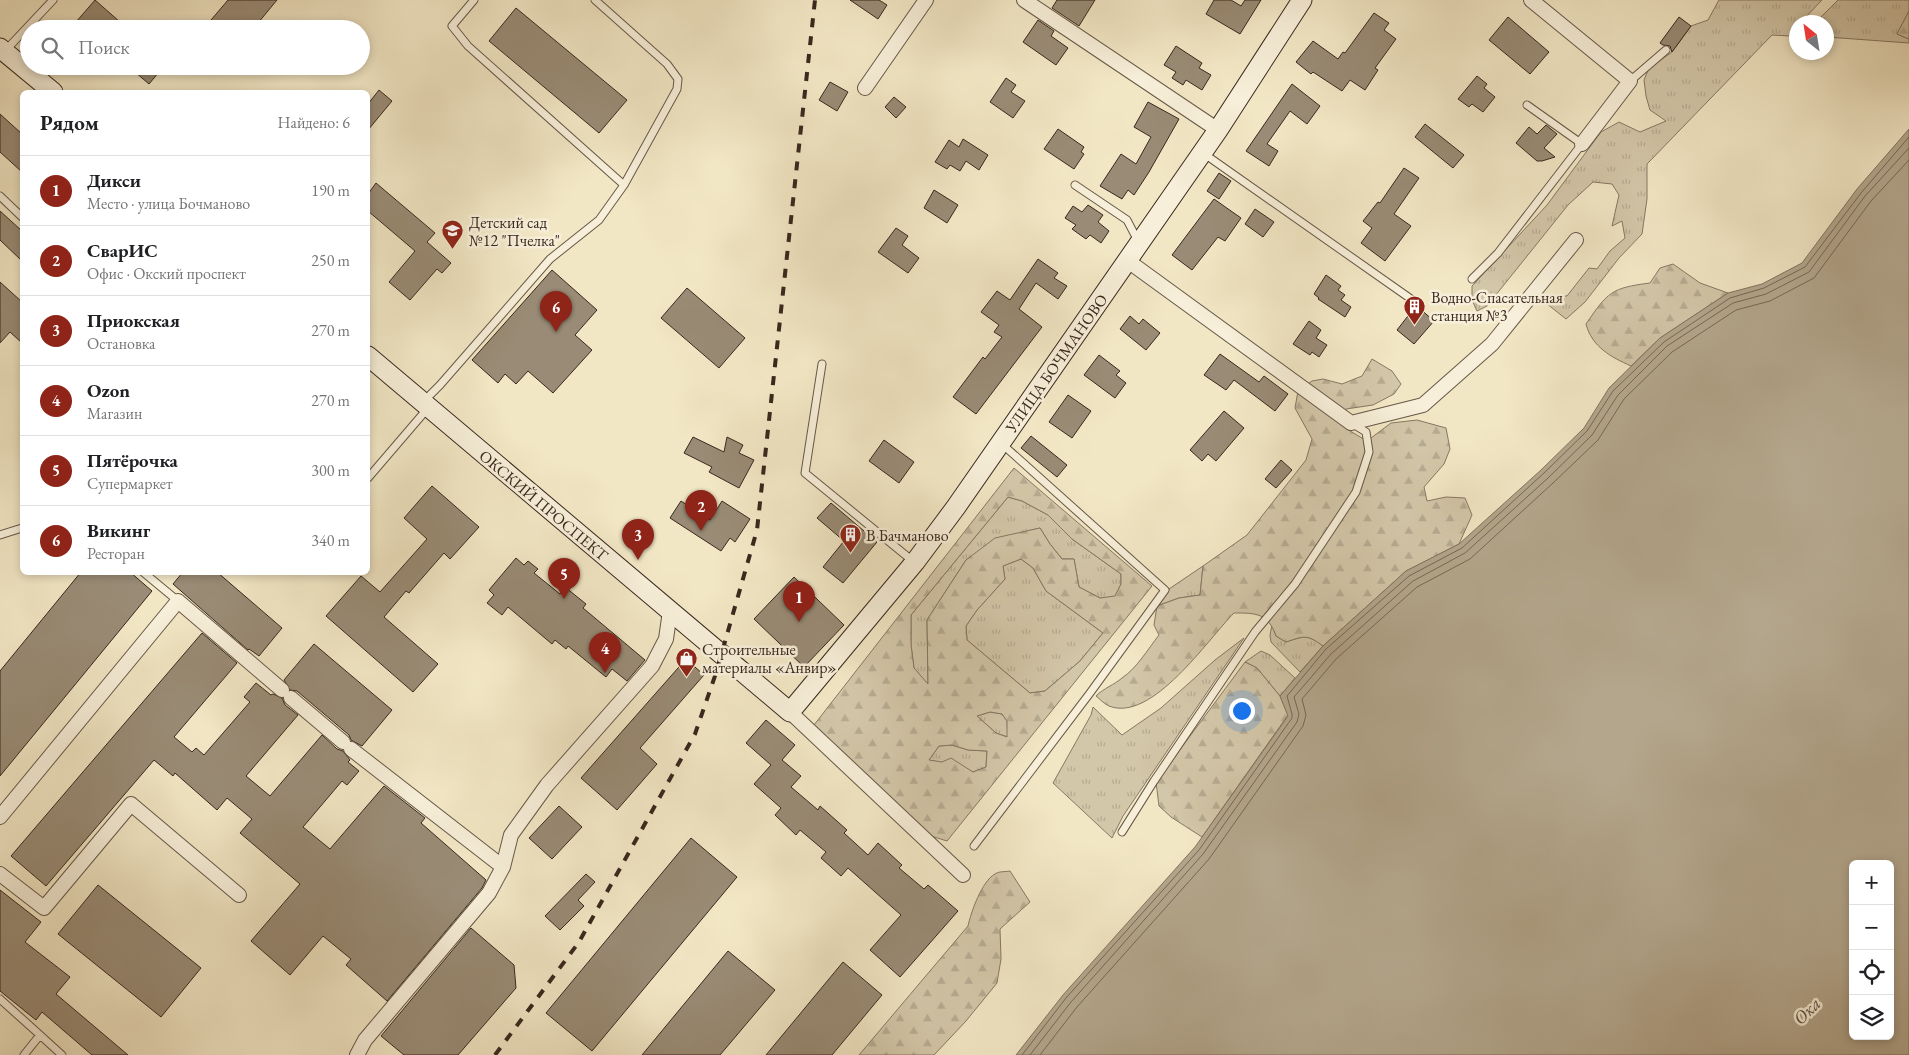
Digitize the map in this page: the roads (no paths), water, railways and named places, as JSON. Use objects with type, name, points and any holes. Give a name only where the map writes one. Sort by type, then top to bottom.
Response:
[{"type":"main road","name":"УЛИЦА БОЧМАНОВО","points":[[790,712],[915,562],[956,507],[1218,130],[1302,0]]},
{"type":"main road","points":[[2,50],[20,65]]},
{"type":"main road","points":[[32,75],[51,90]]},
{"type":"main road","name":"ОКСКИЙ ПРОСПЕКТ","points":[[370,358],[790,712]]},
{"type":"street","points":[[865,88],[926,0]]},
{"type":"street","points":[[1024,0],[1218,130]]},
{"type":"street","points":[[1531,0],[1630,81],[1582,144]]},
{"type":"street","points":[[1128,261],[1351,423],[1423,405],[1492,344],[1576,240]]},
{"type":"street","points":[[0,817],[178,601],[347,746],[503,867]]},
{"type":"street","points":[[357,1055],[366,1040],[489,893],[503,867],[511,835],[547,785],[652,666],[666,639],[670,611]]},
{"type":"street","points":[[790,712],[963,874]]},
{"type":"street","points":[[0,874],[44,908],[132,804],[239,895]]},
{"type":"lane","points":[[33,20],[53,0]]},
{"type":"lane","points":[[474,0],[452,26],[468,46],[624,185]]},
{"type":"lane","points":[[370,475],[426,405],[550,258],[599,220],[624,185],[677,89],[678,79],[668,64],[595,0]]},
{"type":"lane","points":[[2,50],[20,32]]},
{"type":"lane","points":[[1630,81],[1666,50]]},
{"type":"lane","points":[[1472,279],[1498,253],[1582,144],[1527,105]]},
{"type":"lane","points":[[1202,153],[1411,299]]},
{"type":"lane","points":[[1075,185],[1127,220],[1139,244]]},
{"type":"lane","points":[[0,196],[20,215]]},
{"type":"lane","points":[[822,364],[804,473],[915,562]]},
{"type":"lane","points":[[1122,832],[1154,781],[1255,632],[1295,584],[1356,492],[1369,452],[1366,432],[1351,423]]},
{"type":"lane","points":[[974,846],[1165,590],[1000,442]]},
{"type":"lane","points":[[0,534],[20,529]]},
{"type":"lane","points":[[147,575],[178,601]]},
{"type":"lane","points":[[0,1000],[62,1055]]},
{"type":"lane","points":[[24,1055],[40,1035]]},
{"type":"water","name":"Ока","points":[[1909,129],[1909,1055],[1016,1055],[1063,995],[1195,847],[1288,716],[1280,696],[1323,646],[1406,571],[1459,544],[1541,470],[1584,428],[1609,388],[1660,338],[1728,293],[1762,284],[1802,263],[1857,189]]},
{"type":"railway","points":[[495,1055],[579,942],[695,734],[716,673],[757,530],[815,0]]},
{"type":"place","name":"Детский сад №12 \"Пчелка\"","points":[[453,250]]},
{"type":"place","name":"Водно-Спасательная станция №3","points":[[1415,325]]},
{"type":"place","name":"Викинг","points":[[556,332]]},
{"type":"place","name":"СварИС","points":[[701,531]]},
{"type":"place","name":"В Бачманово","points":[[850,554]]},
{"type":"place","name":"Приокская","points":[[638,560]]},
{"type":"place","name":"Пятёрочка","points":[[564,599]]},
{"type":"place","name":"Дикси","points":[[799,622]]},
{"type":"place","name":"Ozon","points":[[605,673]]},
{"type":"place","name":"Строительные материалы «Анвир»","points":[[686,677]]}]
